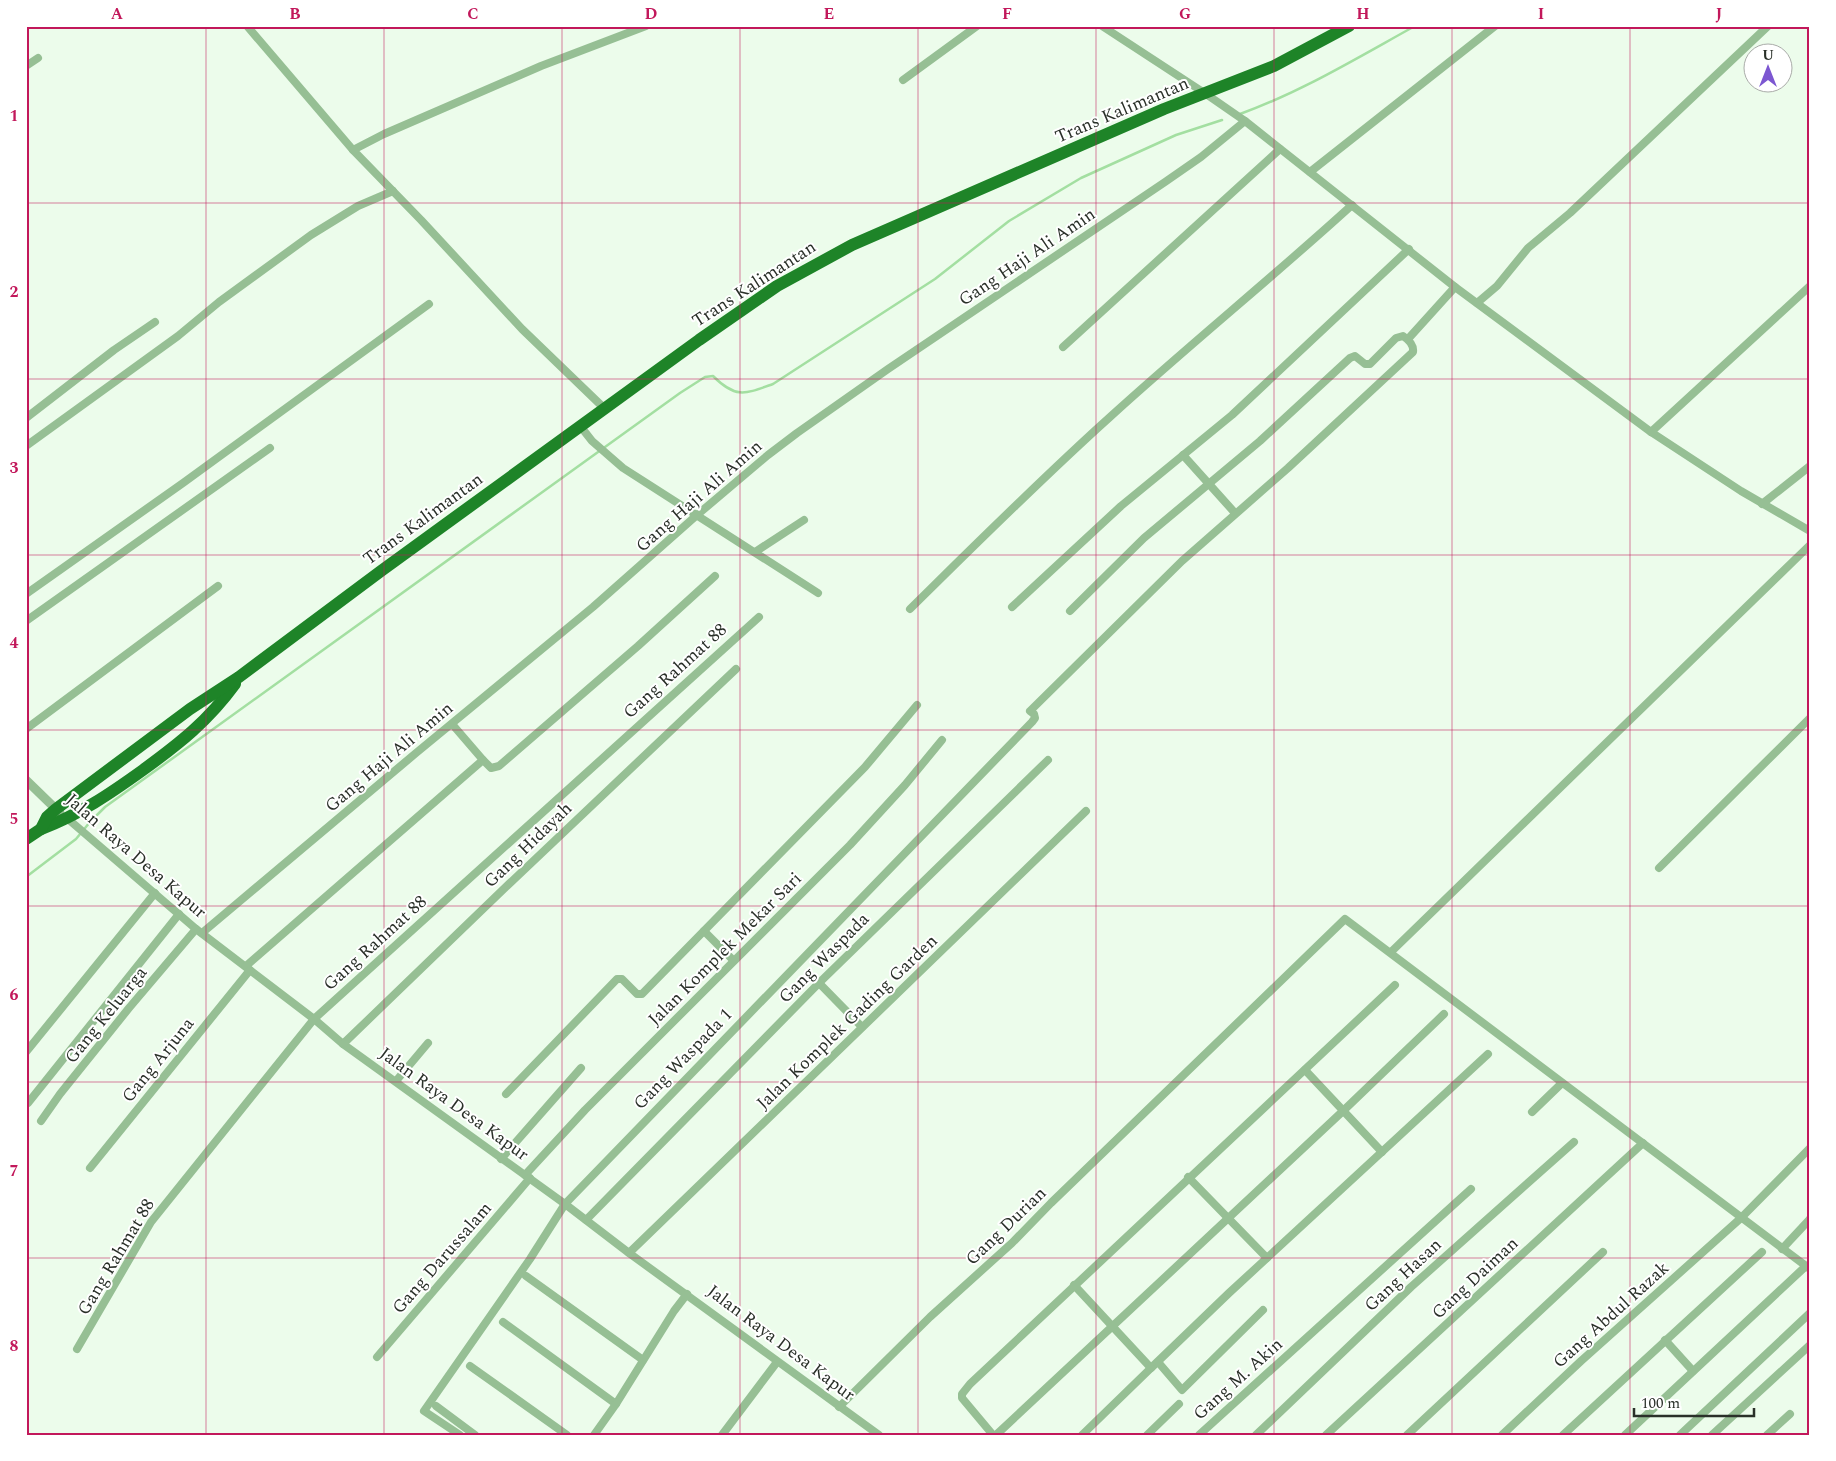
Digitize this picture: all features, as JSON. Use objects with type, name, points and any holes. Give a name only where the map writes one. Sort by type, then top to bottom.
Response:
[{"type":"highway","name":"Trans Kalimantan","points":[[42,829],[52,804],[239,677],[381,571],[777,286],[852,245],[1164,109],[1274,66],[1349,26]]},
{"type":"highway","name":"Trans Kalimantan","points":[[42,829],[68,819],[114,791],[188,736],[223,700],[239,677]]},
{"type":"highway","points":[[26,840],[42,829]]},
{"type":"street","points":[[246,26],[353,150],[522,329],[605,409]]},
{"type":"street","points":[[353,150],[384,134],[541,66],[646,26]]},
{"type":"street","points":[[903,80],[977,26]]},
{"type":"street","points":[[1102,26],[1243,120],[1455,287],[1650,432],[1762,504],[1809,529]]},
{"type":"street","points":[[1310,172],[1495,26]]},
{"type":"street","points":[[1477,303],[1497,286],[1528,248],[1570,213],[1768,26]]},
{"type":"street","points":[[26,66],[38,58]]},
{"type":"street","name":"Gang Haji Ali Amin","points":[[199,931],[593,607],[697,515],[797,433],[888,369],[1166,182],[1201,156],[1243,120]]},
{"type":"street","points":[[1062,346],[1280,150]]},
{"type":"street","points":[[26,446],[170,342],[219,302],[311,235],[358,206],[392,191]]},
{"type":"street","points":[[910,609],[1030,490],[1103,423],[1293,259],[1352,205]]},
{"type":"street","points":[[1012,607],[1120,506],[1232,415],[1409,249]]},
{"type":"street","points":[[1650,432],[1736,347],[1810,286]]},
{"type":"street","points":[[1408,339],[1455,287]]},
{"type":"street","points":[[26,594],[183,483],[429,304]]},
{"type":"street","points":[[26,418],[155,322]]},
{"type":"street","points":[[1070,611],[1144,538],[1210,484],[1260,441],[1350,358],[1355,356],[1368,364],[1396,338],[1404,336],[1413,345],[1412,352],[1288,468],[1235,513],[1210,484],[1183,455]]},
{"type":"street","points":[[581,427],[601,449],[623,468],[818,593]]},
{"type":"street","points":[[26,621],[270,448]]},
{"type":"street","points":[[1762,504],[1810,466]]},
{"type":"street","name":"Gang Waspada 1","points":[[460,1435],[424,1411],[530,1259],[565,1204],[1032,722],[1035,718],[1034,714],[1030,711],[1042,698],[1182,561],[1235,513]]},
{"type":"street","points":[[755,552],[804,520]]},
{"type":"street","points":[[1625,1435],[1808,1268],[1391,952],[1810,545]]},
{"type":"street","points":[[452,724],[491,768],[499,766],[638,646],[715,576]]},
{"type":"street","points":[[26,729],[218,586]]},
{"type":"street","name":"Gang Rahmat 88","points":[[77,1349],[152,1222],[314,1019],[759,616]]},
{"type":"street","name":"Gang Hidayah","points":[[343,1044],[736,669]]},
{"type":"street","points":[[506,1094],[617,979],[622,979],[638,994],[642,994],[865,767],[917,705]]},
{"type":"street","points":[[1659,868],[1810,718]]},
{"type":"street","name":"Jalan Komplek Mekar Sari","points":[[528,1177],[585,1110],[850,844],[905,785],[942,740]]},
{"type":"street","name":"Gang Arjuna","points":[[90,1168],[248,968],[483,760]]},
{"type":"street","name":"Gang Waspada","points":[[586,1220],[819,982],[1048,760]]},
{"type":"street","name":"Jalan Raya Desa Kapur","points":[[26,780],[83,833],[199,931],[314,1019],[343,1044],[528,1177],[777,1362],[879,1435]]},
{"type":"street","name":"Jalan Komplek Gading Garden","points":[[629,1253],[1086,811]]},
{"type":"street","points":[[26,1052],[155,894]]},
{"type":"street","points":[[28,1103],[179,914]]},
{"type":"street","name":"Gang Durian","points":[[839,1407],[930,1317],[1012,1243],[1345,919],[1391,952]]},
{"type":"street","name":"Gang Keluarga","points":[[41,1121],[60,1094],[129,1008],[199,931]]},
{"type":"street","points":[[704,931],[733,960]]},
{"type":"street","points":[[819,982],[862,1028]]},
{"type":"street","points":[[1395,984],[970,1384],[962,1394],[963,1401],[996,1434],[1343,1111],[1444,1014]]},
{"type":"street","points":[[396,1081],[428,1042]]},
{"type":"street","points":[[1082,1435],[1267,1258],[1488,1054]]},
{"type":"street","points":[[501,1159],[581,1068]]},
{"type":"street","points":[[1304,1070],[1382,1152]]},
{"type":"street","points":[[1532,1112],[1562,1083]]},
{"type":"street","name":"Gang Hasan","points":[[1256,1435],[1411,1287],[1574,1142]]},
{"type":"street","name":"Gang Daiman","points":[[1326,1435],[1644,1143]]},
{"type":"street","name":"Gang Abdul Razak","points":[[1502,1435],[1581,1361],[1741,1218],[1810,1148]]},
{"type":"street","name":"Gang Darussalam","points":[[377,1357],[528,1177]]},
{"type":"street","points":[[1188,1178],[1267,1258]]},
{"type":"street","name":"Gang M. Akin","points":[[1198,1435],[1471,1189]]},
{"type":"street","points":[[1782,1249],[1810,1219]]},
{"type":"street","points":[[1407,1435],[1603,1252]]},
{"type":"street","points":[[1563,1435],[1762,1252]]},
{"type":"street","points":[[526,1276],[643,1360]]},
{"type":"street","points":[[1074,1285],[1151,1368]]},
{"type":"street","points":[[594,1435],[616,1404],[674,1310],[687,1294]]},
{"type":"street","points":[[1158,1362],[1182,1390],[1263,1310]]},
{"type":"street","points":[[1680,1435],[1810,1313]]},
{"type":"street","points":[[503,1322],[616,1404]]},
{"type":"street","points":[[1665,1340],[1694,1371]]},
{"type":"street","points":[[1712,1435],[1810,1345]]},
{"type":"street","points":[[722,1435],[777,1362]]},
{"type":"street","points":[[470,1366],[567,1435]]},
{"type":"street","points":[[1147,1435],[1179,1404]]},
{"type":"street","points":[[436,1406],[475,1435]]},
{"type":"street","points":[[1767,1435],[1790,1414]]},
{"type":"waterway","points":[[1240,114],[1307,85],[1415,26]]},
{"type":"waterway","points":[[26,877],[76,839],[105,807],[680,393],[705,377],[713,376],[728,388],[741,392],[748,392],[773,384],[935,279],[1009,221],[1081,178],[1176,135],[1222,120]]}]
